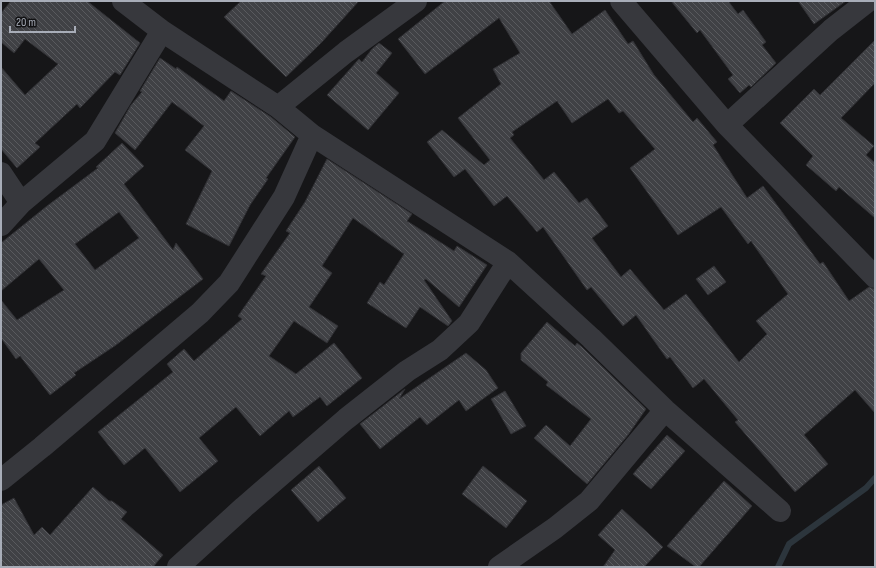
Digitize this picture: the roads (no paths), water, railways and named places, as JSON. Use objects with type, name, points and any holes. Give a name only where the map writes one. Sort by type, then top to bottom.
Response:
[{"type":"street","points":[[123,1],[162,31],[278,107],[312,135],[508,262],[591,338],[665,410],[780,511]]},
{"type":"street","points":[[278,107],[346,52],[416,1]]},
{"type":"street","points":[[621,1],[727,125],[875,277]]},
{"type":"street","points":[[727,125],[831,30],[868,1]]},
{"type":"street","points":[[1,225],[21,203],[95,141],[162,31]]},
{"type":"street","points":[[1,480],[200,313],[229,284],[284,197],[312,135]]},
{"type":"street","points":[[1,173],[21,203]]},
{"type":"street","points":[[178,567],[244,506],[346,419],[407,371],[440,350],[469,323],[508,262]]},
{"type":"street","points":[[499,567],[555,528],[588,501],[665,410]]},
{"type":"waterway","points":[[778,567],[789,544],[866,488],[875,478]]}]
